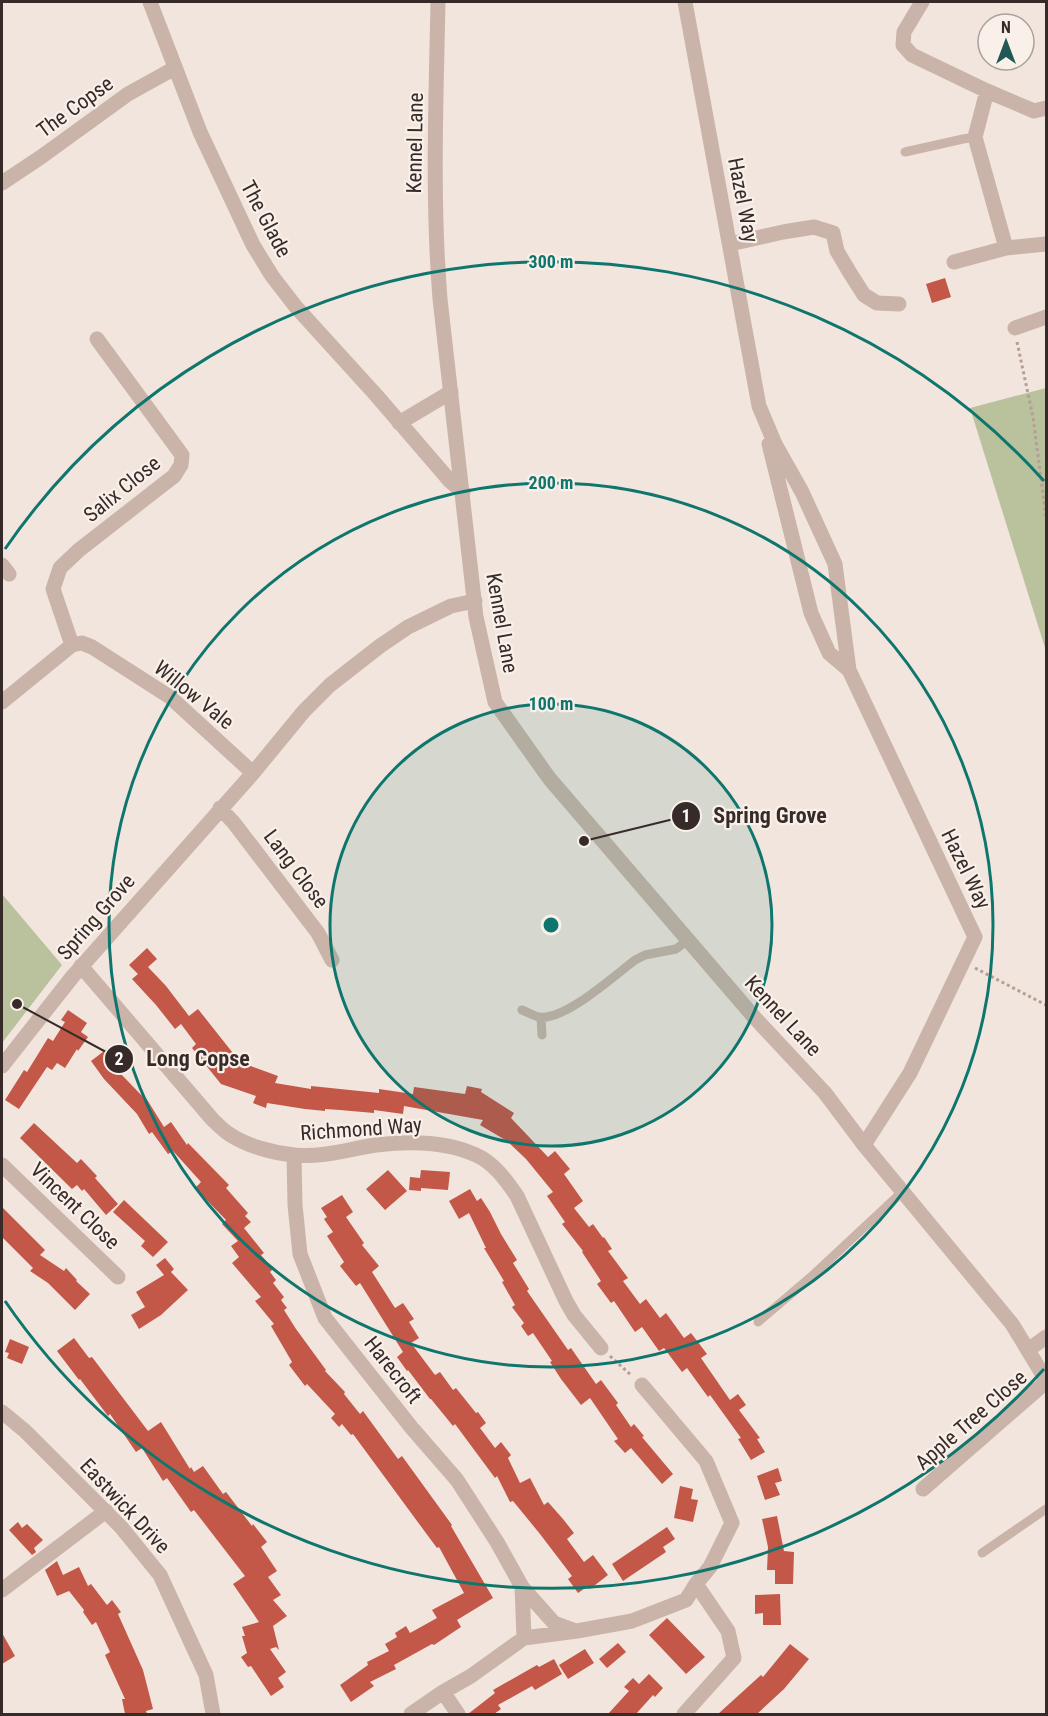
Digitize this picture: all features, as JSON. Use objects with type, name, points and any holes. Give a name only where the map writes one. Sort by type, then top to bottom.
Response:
[{"type":"street","name":"The Glade","points":[[150,2],[221,180],[272,276],[296,307],[450,481],[463,492]]},
{"type":"street","name":"Kennel Lane","points":[[438,2],[436,247],[440,299],[476,617],[495,702],[549,778],[754,1017],[825,1093],[902,1192],[1012,1324],[1047,1381]]},
{"type":"street","name":"Hazel Way","points":[[686,2],[759,406],[811,613],[830,653],[849,670]]},
{"type":"street","points":[[918,3],[904,32],[903,45],[912,55],[1034,111],[1047,108]]},
{"type":"street","name":"The Copse","points":[[2,183],[128,94],[175,68]]},
{"type":"street","points":[[987,91],[975,137],[1006,248]]},
{"type":"street","points":[[729,244],[814,227],[834,233],[837,251],[864,295],[877,303],[899,304]]},
{"type":"street","points":[[954,262],[1006,248],[1047,244]]},
{"type":"street","points":[[1015,328],[1047,317]]},
{"type":"street","name":"Salix Close","points":[[72,645],[53,589],[60,568],[174,476],[182,465],[182,455],[97,339]]},
{"type":"street","points":[[399,423],[451,392]]},
{"type":"street","name":"Hazel Way","points":[[759,406],[775,444],[802,492],[835,564],[849,670],[975,937],[910,1073],[864,1145]]},
{"type":"street","name":"Spring Grove","points":[[2,1066],[81,966],[253,773],[304,711],[330,685],[408,627],[451,606],[475,601]]},
{"type":"street","name":"Willow Vale","points":[[72,645],[82,643],[92,647],[170,697],[253,773]]},
{"type":"street","points":[[2,702],[72,645]]},
{"type":"street","name":"Lang Close","points":[[220,808],[318,933],[332,960]]},
{"type":"street","name":"Richmond Way","points":[[81,966],[212,1119],[228,1134],[271,1151],[294,1155],[320,1156],[375,1145],[430,1143],[454,1147],[476,1155],[493,1166],[517,1196],[574,1315],[602,1348]]},
{"type":"street","name":"Harecroft","points":[[294,1155],[295,1205],[300,1254],[325,1318],[411,1427],[457,1480],[497,1542],[522,1587],[554,1623],[577,1631]]},
{"type":"street","name":"Vincent Close","points":[[2,1165],[118,1277]]},
{"type":"street","points":[[1028,1350],[1047,1336]]},
{"type":"street","name":"Apple Tree Close","points":[[923,1489],[1047,1381]]},
{"type":"street","points":[[411,1714],[471,1676],[524,1638],[632,1621],[687,1600],[710,1567],[732,1523],[706,1461],[642,1385]]},
{"type":"street","name":"Eastwick Drive","points":[[2,1412],[25,1431],[106,1511],[160,1575],[206,1675],[213,1714]]},
{"type":"street","points":[[2,1590],[106,1511]]},
{"type":"street","points":[[684,1714],[734,1658],[728,1631],[696,1584]]},
{"type":"street","name":"Harecroft","points":[[522,1587],[524,1638]]},
{"type":"street","points":[[443,1692],[458,1714]]},
{"type":"lane","points":[[905,152],[975,137]]},
{"type":"lane","points":[[522,1010],[541,1017],[571,1008],[635,960],[645,955],[676,949],[688,940]]},
{"type":"lane","points":[[541,1017],[542,1035]]},
{"type":"lane","points":[[758,1322],[812,1276],[902,1192]]},
{"type":"lane","points":[[982,1553],[1047,1509]]},
{"type":"path","points":[[1015,328],[1033,417],[1047,517]]},
{"type":"path","points":[[963,962],[1047,1005]]},
{"type":"path","points":[[602,1348],[642,1385]]},
{"type":"green space","points":[[1046,388],[1046,651],[970,408]]},
{"type":"green space","points":[[2,894],[62,965],[2,1043]]},
{"type":"building","points":[[945,278],[951,297],[932,303],[926,284]]},
{"type":"building","points":[[147,948],[157,959],[148,967],[189,1016],[198,1009],[240,1062],[278,1076],[275,1083],[311,1089],[311,1086],[379,1093],[379,1089],[413,1094],[414,1087],[465,1094],[467,1086],[482,1089],[481,1092],[514,1113],[511,1118],[548,1157],[555,1151],[570,1169],[564,1174],[583,1201],[574,1208],[589,1227],[593,1224],[604,1237],[612,1249],[608,1251],[628,1278],[623,1281],[640,1304],[646,1299],[660,1318],[666,1313],[684,1338],[691,1333],[707,1354],[701,1358],[730,1400],[738,1394],[746,1405],[739,1410],[760,1438],[757,1439],[765,1452],[751,1460],[738,1439],[741,1438],[687,1368],[682,1372],[664,1348],[659,1351],[642,1327],[635,1332],[614,1301],[611,1303],[597,1284],[601,1281],[583,1251],[562,1224],[565,1222],[547,1196],[553,1192],[526,1159],[507,1141],[480,1125],[483,1120],[404,1106],[403,1114],[374,1110],[374,1113],[325,1109],[325,1111],[267,1103],[266,1108],[253,1103],[256,1096],[221,1084],[192,1048],[196,1044],[181,1024],[175,1029],[132,979],[138,974],[129,965]]},
{"type":"building","points":[[68,1010],[87,1023],[81,1032],[88,1037],[65,1068],[57,1063],[52,1070],[47,1067],[19,1109],[5,1100],[24,1070],[27,1072],[48,1038],[53,1041],[65,1022],[61,1020]]},
{"type":"building","points":[[108,1048],[117,1060],[114,1063],[121,1074],[146,1098],[164,1127],[171,1122],[187,1145],[188,1143],[229,1185],[226,1188],[248,1213],[245,1216],[251,1222],[244,1228],[264,1253],[261,1255],[273,1269],[270,1272],[276,1280],[273,1283],[284,1297],[281,1300],[287,1308],[284,1310],[296,1329],[325,1371],[345,1392],[344,1394],[360,1414],[363,1411],[398,1459],[402,1456],[452,1525],[493,1598],[457,1620],[461,1627],[434,1645],[394,1665],[396,1669],[370,1682],[374,1686],[351,1702],[340,1685],[368,1665],[367,1662],[389,1651],[385,1644],[397,1637],[395,1633],[406,1626],[410,1633],[437,1618],[432,1610],[464,1593],[439,1547],[437,1548],[353,1434],[351,1435],[342,1424],[339,1427],[331,1418],[335,1414],[307,1384],[305,1386],[289,1365],[292,1362],[271,1326],[274,1324],[255,1301],[261,1297],[232,1263],[239,1257],[231,1246],[238,1241],[222,1224],[226,1220],[195,1188],[201,1182],[173,1151],[168,1154],[152,1132],[149,1134],[137,1114],[104,1079],[91,1061]]},
{"type":"building","points":[[34,1123],[77,1163],[81,1159],[97,1176],[95,1178],[118,1204],[106,1215],[84,1189],[82,1191],[77,1185],[72,1189],[20,1138]]},
{"type":"building","points":[[388,1170],[407,1191],[385,1210],[366,1189]]},
{"type":"building","points":[[421,1170],[450,1172],[448,1190],[421,1188],[421,1191],[409,1190],[410,1177],[420,1178]]},
{"type":"building","points":[[470,1189],[477,1201],[481,1198],[490,1212],[517,1260],[513,1263],[529,1289],[527,1291],[568,1350],[571,1348],[596,1384],[601,1380],[618,1403],[616,1405],[631,1427],[634,1424],[673,1474],[662,1484],[631,1448],[625,1453],[614,1441],[618,1439],[590,1398],[581,1405],[561,1379],[533,1333],[528,1336],[521,1326],[524,1323],[512,1307],[515,1305],[502,1282],[504,1281],[484,1248],[486,1248],[469,1213],[459,1219],[449,1201]]},
{"type":"building","points":[[342,1195],[353,1212],[346,1217],[364,1243],[362,1245],[379,1266],[372,1272],[395,1308],[403,1303],[414,1319],[409,1322],[419,1338],[411,1343],[435,1375],[440,1372],[453,1390],[456,1388],[476,1413],[478,1412],[486,1423],[480,1428],[495,1448],[501,1442],[511,1455],[508,1458],[520,1483],[530,1478],[544,1505],[548,1502],[563,1519],[574,1533],[567,1539],[584,1562],[593,1555],[608,1575],[590,1589],[588,1586],[578,1593],[568,1579],[572,1576],[513,1501],[510,1502],[497,1476],[495,1478],[455,1424],[453,1426],[397,1357],[403,1352],[360,1283],[356,1286],[340,1266],[344,1262],[327,1236],[333,1232],[324,1219],[327,1217],[321,1208]]},
{"type":"building","points":[[124,1200],[168,1242],[153,1257],[141,1246],[145,1241],[113,1212]]},
{"type":"building","points":[[2,1207],[45,1250],[40,1255],[64,1271],[66,1268],[90,1294],[75,1310],[48,1283],[30,1271],[33,1268],[2,1237]]},
{"type":"building","points":[[165,1258],[174,1269],[171,1272],[188,1290],[161,1315],[139,1329],[131,1315],[145,1307],[136,1292],[164,1275],[156,1265]]},
{"type":"building","points":[[74,1338],[89,1358],[92,1357],[148,1431],[161,1422],[190,1469],[191,1467],[194,1472],[203,1466],[223,1494],[226,1492],[267,1542],[261,1547],[277,1571],[268,1577],[281,1595],[273,1600],[287,1616],[273,1626],[279,1650],[276,1647],[270,1649],[286,1672],[278,1678],[284,1687],[271,1696],[251,1666],[248,1667],[241,1657],[247,1653],[242,1627],[259,1622],[233,1584],[245,1576],[194,1510],[191,1512],[167,1478],[163,1481],[142,1448],[136,1452],[110,1414],[108,1416],[57,1351]]},
{"type":"building","points":[[10,1339],[29,1347],[22,1364],[7,1358],[9,1353],[5,1352]]},
{"type":"building","points":[[778,1468],[782,1481],[775,1483],[780,1495],[765,1500],[757,1476]]},
{"type":"building","points":[[680,1486],[693,1489],[691,1499],[698,1500],[693,1522],[674,1518]]},
{"type":"building","points":[[777,1516],[784,1551],[794,1552],[793,1584],[775,1584],[775,1570],[767,1570],[768,1547],[762,1519]]},
{"type":"building","points":[[18,1522],[22,1528],[27,1524],[43,1540],[34,1548],[36,1552],[32,1555],[9,1530]]},
{"type":"building","points":[[667,1527],[675,1539],[663,1547],[666,1552],[623,1581],[612,1564]]},
{"type":"building","points":[[57,1561],[63,1575],[79,1567],[88,1586],[91,1584],[107,1605],[112,1600],[121,1612],[118,1614],[143,1670],[153,1709],[146,1711],[147,1714],[125,1714],[122,1699],[125,1699],[105,1655],[110,1652],[96,1622],[92,1625],[69,1591],[57,1596],[45,1570]]},
{"type":"building","points":[[780,1594],[781,1625],[763,1625],[763,1613],[755,1614],[755,1595]]},
{"type":"building","points":[[667,1618],[705,1657],[686,1674],[649,1635]]},
{"type":"building","points":[[2,1633],[15,1656],[2,1664]]},
{"type":"building","points":[[618,1643],[626,1652],[607,1668],[599,1659]]},
{"type":"building","points":[[790,1644],[809,1659],[784,1689],[757,1714],[718,1714],[761,1675],[763,1677]]},
{"type":"building","points":[[585,1649],[594,1663],[568,1679],[559,1665]]},
{"type":"building","points":[[554,1659],[562,1674],[535,1690],[532,1686],[498,1705],[501,1709],[494,1714],[468,1714],[495,1693],[493,1690],[537,1665],[539,1667]]},
{"type":"building","points":[[649,1674],[663,1688],[655,1697],[653,1695],[636,1714],[608,1714],[629,1691],[624,1687],[633,1678],[639,1684]]},
{"type":"place","name":"Spring Grove","points":[[584,841]]},
{"type":"place","name":"Long Copse","points":[[17,1004]]}]
